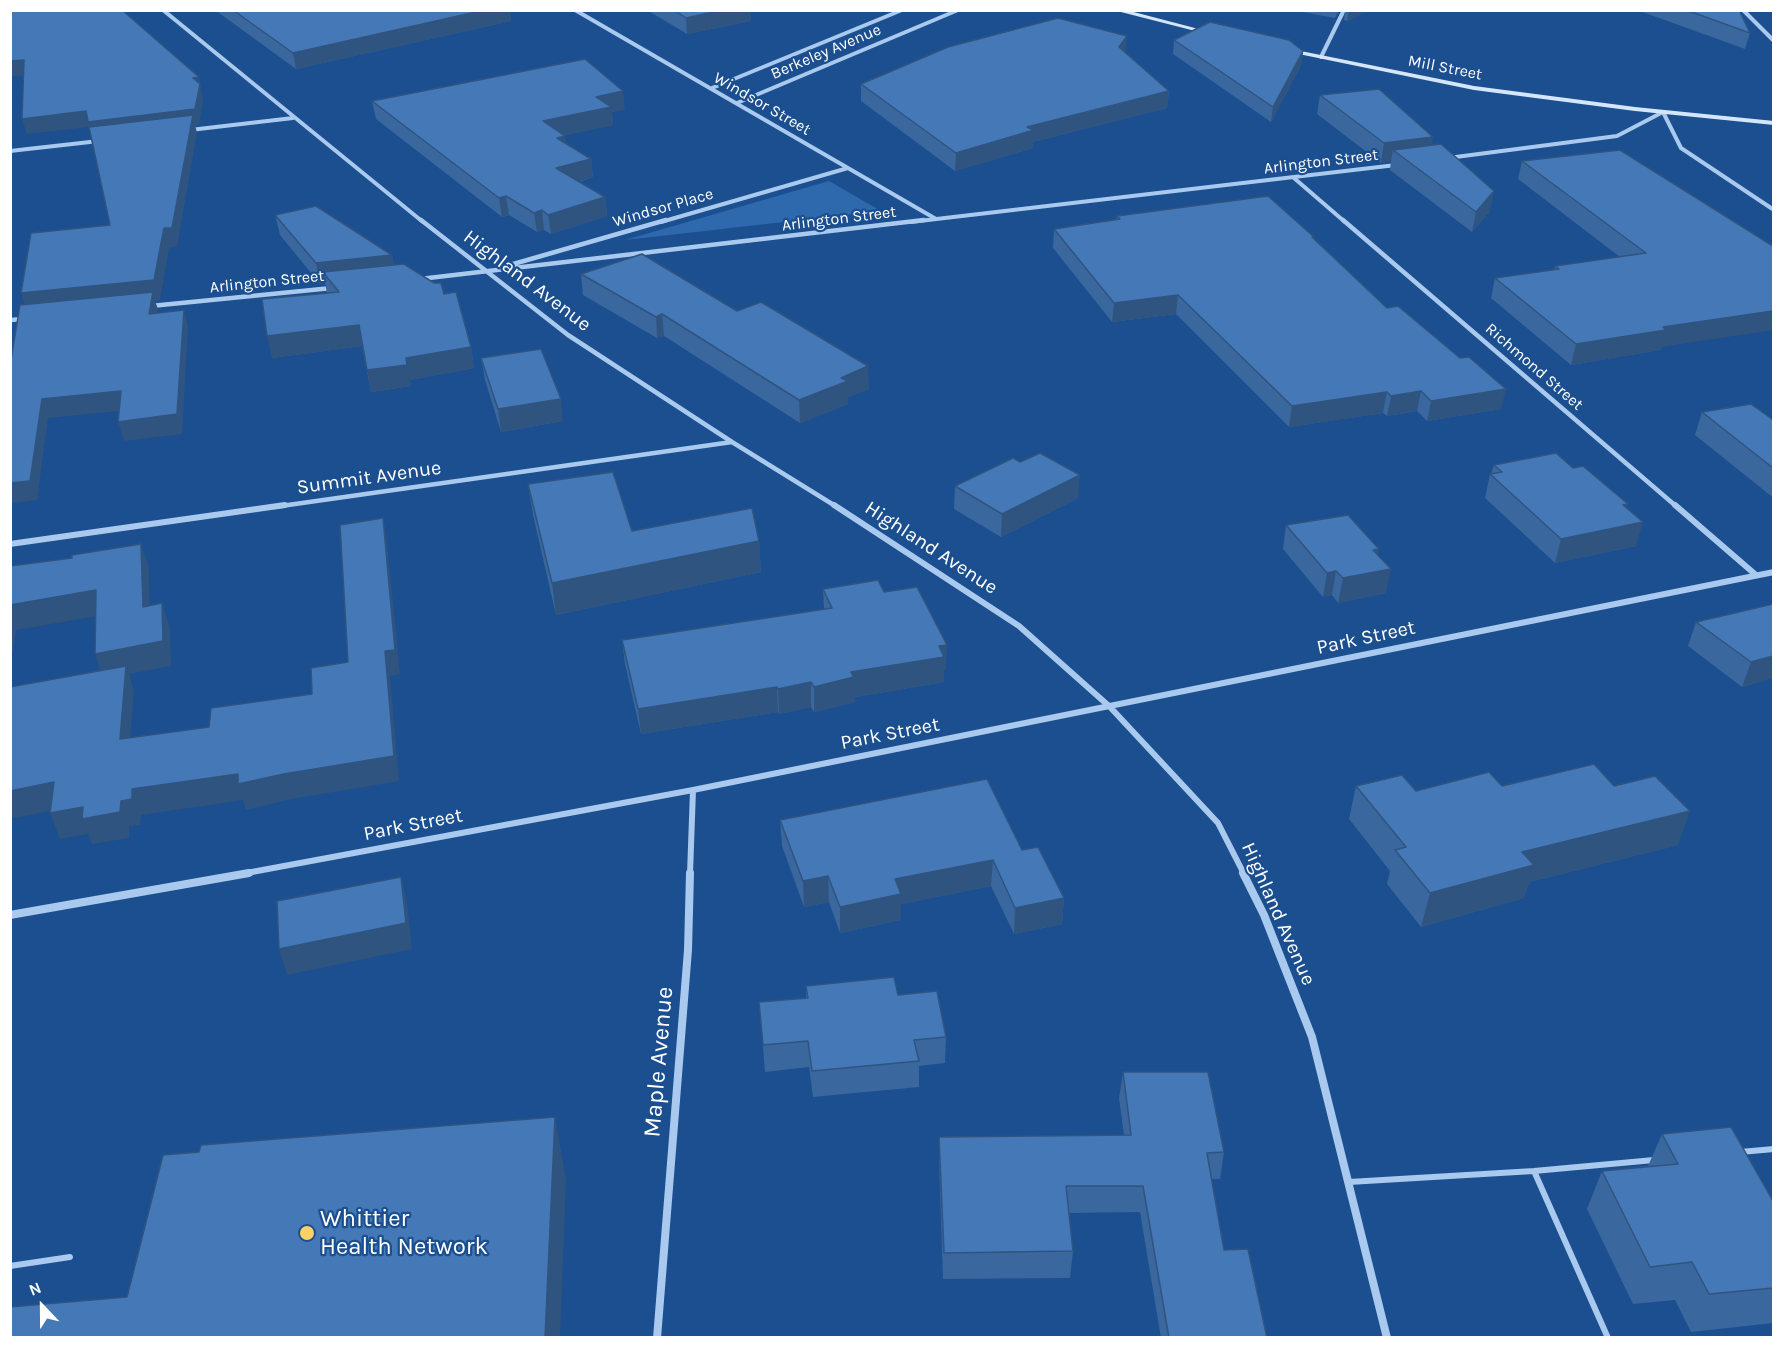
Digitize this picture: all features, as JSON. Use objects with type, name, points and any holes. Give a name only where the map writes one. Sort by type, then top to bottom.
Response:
[{"type":"main road","points":[[1116,10],[1225,36]]},
{"type":"main road","name":"Mill Street","points":[[1281,49],[1474,88],[1663,112],[1773,123]]},
{"type":"street","name":"Highland Avenue","points":[[163,10],[292,118],[567,335],[732,442],[873,529],[1019,626],[1110,707],[1218,823],[1264,915],[1312,1037],[1387,1338]]},
{"type":"street","name":"Windsor Street","points":[[575,10],[937,220]]},
{"type":"street","name":"Berkeley Avenue","points":[[712,88],[902,10]]},
{"type":"street","name":"Berkeley Avenue","points":[[737,103],[958,10]]},
{"type":"street","points":[[1321,57],[1344,10]]},
{"type":"street","points":[[1743,10],[1773,41]]},
{"type":"street","points":[[1444,159],[1617,136],[1663,112],[1681,148],[1773,210]]},
{"type":"street","points":[[187,130],[292,118]]},
{"type":"street","points":[[10,151],[105,140]]},
{"type":"street","name":"Arlington Street","points":[[412,279],[1398,165]]},
{"type":"street","name":"Windsor Place","points":[[485,272],[848,168]]},
{"type":"street","name":"Richmond Street","points":[[1294,178],[1756,575]]},
{"type":"street","name":"Arlington Street","points":[[141,307],[342,287]]},
{"type":"street","points":[[10,320],[34,318]]},
{"type":"street","name":"Summit Avenue","points":[[10,544],[732,442]]},
{"type":"street","name":"Park Street","points":[[10,915],[163,889],[693,790],[1773,572]]},
{"type":"street","name":"Maple Avenue","points":[[657,1338],[688,950],[693,790]]},
{"type":"lane","points":[[1728,1154],[1773,1149]]},
{"type":"lane","points":[[1349,1182],[1534,1171],[1659,1160]]},
{"type":"lane","points":[[1534,1171],[1608,1338]]},
{"type":"lane","points":[[10,1266],[70,1257]]},
{"type":"shaded area","points":[[829,181],[881,211],[625,240]]},
{"type":"building","points":[[10,10],[122,10],[199,77],[193,78],[200,84],[195,109],[88,122],[86,111],[22,119],[24,60],[10,61]]},
{"type":"building","points":[[233,10],[485,10],[293,53]]},
{"type":"building","points":[[674,10],[722,10],[686,18]]},
{"type":"building","points":[[1686,10],[1739,10],[1750,33]]},
{"type":"building","points":[[1058,18],[1127,36],[1119,47],[1169,91],[1027,127],[1034,130],[956,153],[861,84],[948,47]]},
{"type":"building","points":[[1210,22],[1289,40],[1303,51],[1273,107],[1174,40]]},
{"type":"building","points":[[585,59],[623,91],[596,97],[611,107],[543,121],[565,136],[557,138],[591,159],[556,168],[605,197],[548,215],[542,210],[534,213],[506,196],[499,198],[372,101]]},
{"type":"building","points":[[1379,89],[1433,137],[1384,143],[1320,95]]},
{"type":"building","points":[[193,115],[172,228],[164,228],[154,280],[21,293],[31,233],[110,225],[89,127]]},
{"type":"building","points":[[1441,144],[1494,191],[1476,212],[1393,150]]},
{"type":"building","points":[[1620,150],[1773,246],[1773,311],[1663,327],[1666,330],[1576,344],[1495,278],[1559,269],[1555,266],[1646,253],[1522,161]]},
{"type":"building","points":[[1268,196],[1387,308],[1398,306],[1460,358],[1469,357],[1506,389],[1431,401],[1421,391],[1391,396],[1387,392],[1292,406],[1178,295],[1114,303],[1054,229],[1120,219],[1117,216]]},
{"type":"building","points":[[316,206],[392,255],[316,263],[275,215]]},
{"type":"building","points":[[642,254],[737,311],[761,302],[868,366],[841,378],[848,381],[799,400],[662,314],[656,317],[581,274]]},
{"type":"building","points":[[404,264],[434,283],[441,283],[444,294],[456,292],[471,347],[406,358],[407,365],[367,370],[359,325],[267,336],[262,299],[339,292],[323,272]]},
{"type":"building","points":[[153,292],[149,314],[184,310],[177,414],[118,422],[121,391],[42,399],[30,481],[10,483],[10,366],[20,305]]},
{"type":"building","points":[[541,349],[561,399],[498,409],[481,358]]},
{"type":"building","points":[[1751,404],[1773,419],[1773,468],[1702,412]]},
{"type":"building","points":[[1040,453],[1080,475],[1002,514],[955,486],[1013,458],[1020,462]]},
{"type":"building","points":[[1556,453],[1573,468],[1583,466],[1628,504],[1623,505],[1643,522],[1561,539],[1490,474],[1502,472],[1494,465]]},
{"type":"building","points":[[613,472],[632,531],[752,508],[759,541],[552,583],[528,484]]},
{"type":"building","points":[[1348,515],[1379,549],[1373,550],[1391,569],[1343,578],[1336,571],[1327,573],[1286,525]]},
{"type":"building","points":[[383,518],[395,650],[385,651],[394,756],[238,784],[238,774],[132,789],[132,799],[121,801],[120,812],[82,819],[83,807],[50,813],[54,782],[10,791],[10,687],[126,666],[120,739],[209,727],[211,708],[312,694],[311,668],[348,662],[340,525]]},
{"type":"building","points":[[141,544],[143,607],[162,603],[163,641],[95,654],[96,590],[10,605],[10,566],[72,558],[72,555]]},
{"type":"building","points":[[878,580],[884,592],[917,587],[947,645],[939,646],[944,657],[851,672],[854,677],[814,687],[811,682],[778,689],[777,687],[638,709],[622,640],[832,608],[823,589]]},
{"type":"building","points":[[1773,604],[1773,656],[1751,662],[1696,622]]},
{"type":"building","points":[[1594,764],[1614,786],[1655,776],[1690,811],[1522,852],[1534,865],[1430,893],[1395,850],[1406,847],[1356,786],[1402,775],[1416,791],[1489,772],[1502,786]]},
{"type":"building","points":[[987,779],[1022,850],[1038,847],[1064,898],[1015,908],[993,860],[895,879],[901,894],[840,907],[828,876],[803,881],[780,820]]},
{"type":"building","points":[[401,877],[406,923],[279,949],[277,901]]},
{"type":"building","points":[[894,977],[898,995],[937,991],[946,1037],[914,1040],[919,1061],[812,1071],[808,1041],[763,1045],[759,1002],[808,998],[806,986]]},
{"type":"building","points":[[1123,1072],[1208,1072],[1224,1152],[1207,1153],[1224,1250],[1248,1249],[1267,1338],[1169,1338],[1143,1186],[1066,1186],[1073,1251],[944,1253],[939,1137],[1131,1135]]},
{"type":"building","points":[[555,1117],[545,1338],[10,1338],[10,1307],[127,1297],[163,1155],[199,1152],[201,1145]]},
{"type":"building","points":[[1731,1127],[1773,1201],[1773,1288],[1709,1294],[1692,1262],[1650,1267],[1602,1171],[1678,1164],[1662,1134]]},
{"type":"place","name":"Whittier Health Network","points":[[307,1233]]}]
